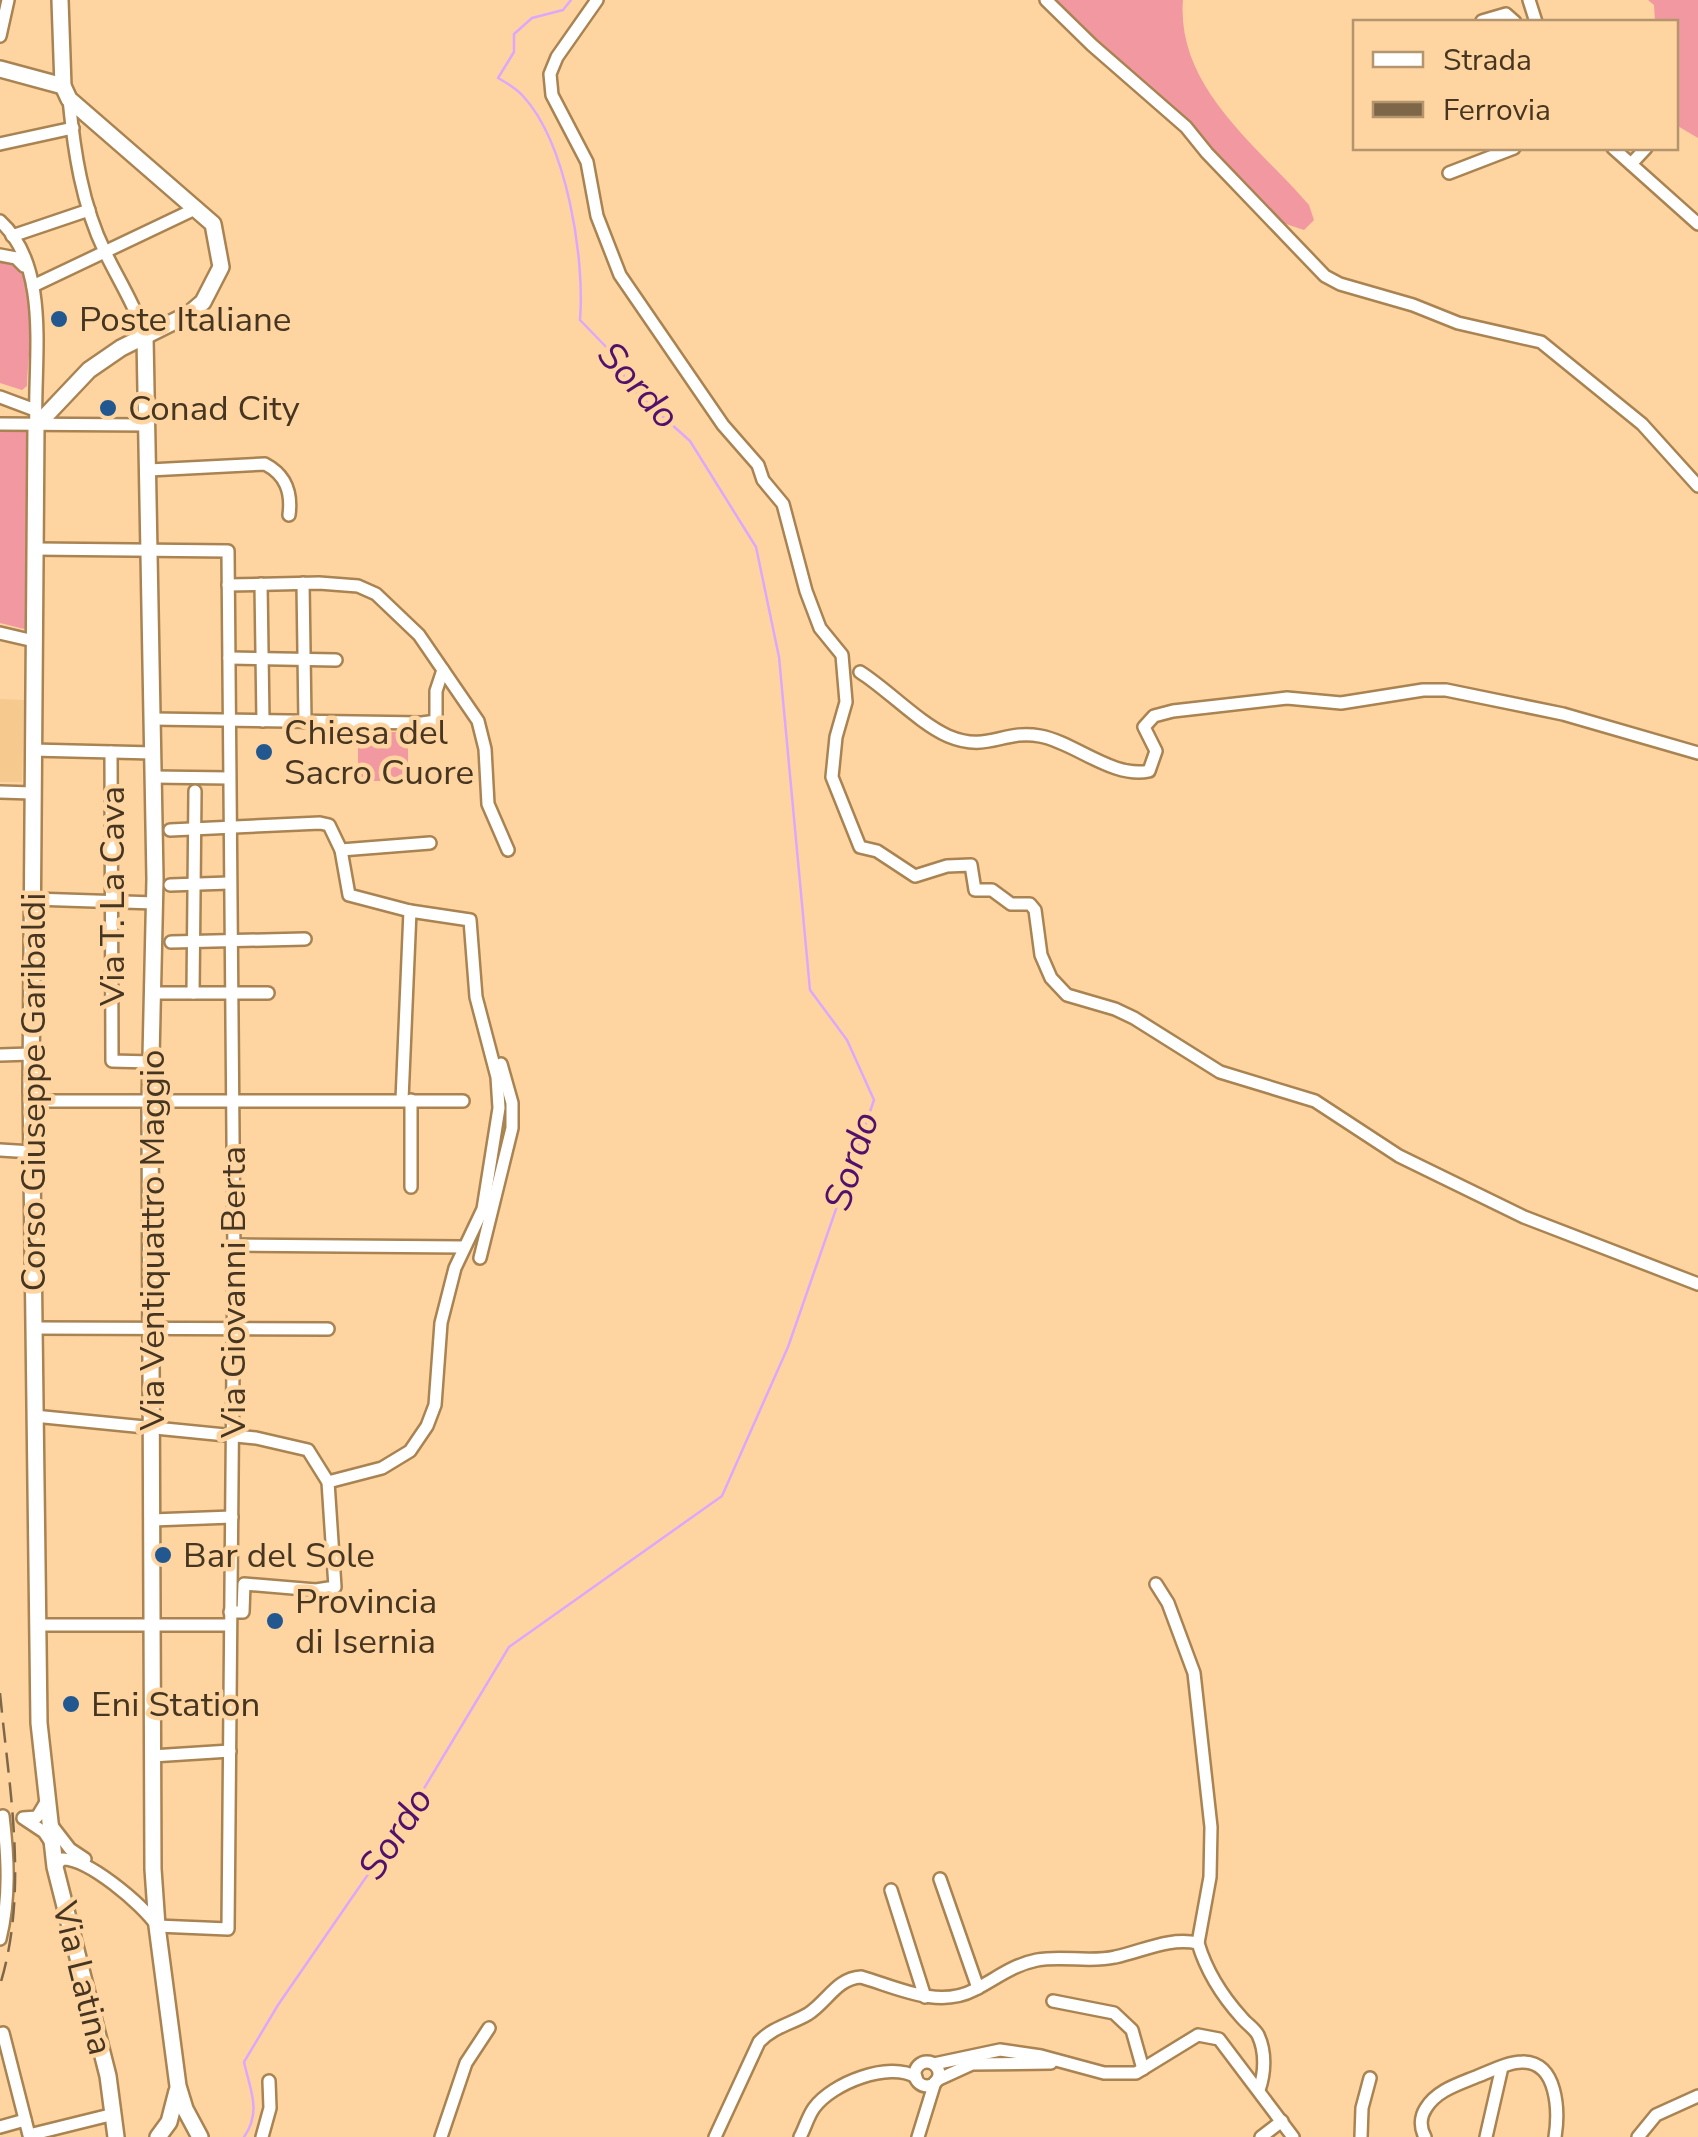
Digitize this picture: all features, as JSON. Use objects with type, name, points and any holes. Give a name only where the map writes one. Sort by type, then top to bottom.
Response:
[{"type":"main road","points":[[60,0],[66,93]]},
{"type":"main road","points":[[0,69],[66,93],[197,208],[213,224],[220,267],[203,302],[189,314],[120,348],[36,418]]},
{"type":"main road","name":"Via Ventiquattro Maggio","points":[[145,336],[156,903],[150,1102],[153,1869],[178,2086],[200,2137]]},
{"type":"main road","name":"Corso Giuseppe Garibaldi","points":[[36,418],[31,1101],[39,1723],[47,1811]]},
{"type":"main road","name":"Via Latina","points":[[47,1811],[55,1868],[118,2128]]},
{"type":"main road","points":[[158,2137],[168,2122],[178,2086]]},
{"type":"street","points":[[0,36],[8,0]]},
{"type":"street","points":[[598,0],[557,57],[550,74],[552,95],[587,162],[597,216],[620,275],[723,425],[758,465],[763,480],[783,504],[820,628],[842,655],[846,702],[836,736],[832,777],[860,847],[883,854],[915,876],[947,866],[971,865],[976,890],[992,890],[1010,904],[1030,904],[1036,910],[1040,954],[1051,978],[1067,995],[1134,1018],[1220,1072],[1315,1101],[1399,1156],[1524,1217],[1698,1284]]},
{"type":"street","points":[[1046,0],[1186,127],[1220,168],[1325,276],[1458,323],[1541,342],[1642,424],[1698,486]]},
{"type":"street","points":[[1485,20],[1506,14],[1513,20]]},
{"type":"street","points":[[66,93],[78,170],[89,210],[145,336]]},
{"type":"street","points":[[0,144],[73,128]]},
{"type":"street","points":[[1449,172],[1509,150]]},
{"type":"street","points":[[1615,150],[1692,210],[1698,224]]},
{"type":"street","points":[[1631,164],[1644,150]]},
{"type":"street","points":[[34,286],[197,208]]},
{"type":"street","points":[[12,236],[89,210]]},
{"type":"street","name":"Corso Giuseppe Garibaldi","points":[[0,221],[12,236],[34,286],[36,418]]},
{"type":"street","points":[[0,255],[16,258],[28,269]]},
{"type":"street","points":[[3,398],[36,418]]},
{"type":"street","points":[[2,423],[8,411],[3,398]]},
{"type":"street","points":[[2,423],[36,418],[148,425]]},
{"type":"street","points":[[148,470],[265,464],[280,472],[292,497],[289,515]]},
{"type":"street","points":[[34,549],[228,551],[228,585],[358,586],[376,594],[419,634],[478,721],[485,749],[488,804],[508,850]]},
{"type":"street","points":[[303,583],[304,722]]},
{"type":"street","points":[[262,584],[263,722]]},
{"type":"street","name":"Via Giovanni Berta","points":[[157,1926],[228,1929],[234,1245],[228,585]]},
{"type":"street","points":[[0,633],[34,641]]},
{"type":"street","points":[[229,658],[336,660]]},
{"type":"street","points":[[152,719],[422,724],[436,720],[436,691],[443,670]]},
{"type":"street","points":[[860,672],[944,734],[970,744],[1020,734],[1040,736],[1084,756],[1138,772],[1149,770],[1156,751],[1144,727],[1163,713],[1287,698],[1341,703],[1423,690],[1462,692],[1563,714],[1698,753]]},
{"type":"street","points":[[32,750],[153,752]]},
{"type":"street","name":"Via T. La Cava","points":[[111,752],[112,1061],[151,1062]]},
{"type":"street","points":[[154,777],[229,778]]},
{"type":"street","points":[[0,792],[32,792]]},
{"type":"street","points":[[192,993],[195,792]]},
{"type":"street","points":[[170,830],[329,825],[341,850],[349,895],[410,911],[470,920],[476,997],[497,1078],[496,1132],[483,1209],[463,1248],[450,1288],[437,1351],[435,1405],[410,1451],[382,1468],[328,1482]]},
{"type":"street","points":[[341,850],[430,842]]},
{"type":"street","points":[[170,885],[229,884]]},
{"type":"street","points":[[33,899],[156,903]]},
{"type":"street","points":[[410,911],[407,1100],[411,1187]]},
{"type":"street","points":[[171,942],[305,939]]},
{"type":"street","points":[[153,993],[268,993]]},
{"type":"street","points":[[480,1258],[512,1128],[512,1103],[499,1056],[491,1049]]},
{"type":"street","points":[[0,1055],[31,1054]]},
{"type":"street","points":[[31,1101],[463,1101]]},
{"type":"street","points":[[0,1150],[32,1152]]},
{"type":"street","points":[[234,1245],[463,1248]]},
{"type":"street","points":[[33,1328],[328,1328]]},
{"type":"street","points":[[34,1416],[233,1436],[308,1450],[328,1482],[335,1588],[244,1584],[243,1612],[230,1619],[39,1625]]},
{"type":"street","points":[[152,1520],[232,1517]]},
{"type":"street","points":[[1156,1584],[1168,1603],[1194,1674],[1211,1827],[1210,1877],[1198,1943],[1224,1995],[1258,2034],[1264,2060],[1259,2090]]},
{"type":"street","points":[[152,1756],[230,1751]]},
{"type":"street","points":[[0,1940],[7,1912],[8,1874],[1,1816],[23,1818],[47,1811],[70,1849],[138,1894],[150,1887],[153,1869]]},
{"type":"street","points":[[23,1818],[44,1832],[53,1847]]},
{"type":"street","points":[[55,1868],[62,1858],[81,1863],[143,1908],[157,1926]]},
{"type":"street","points":[[940,1880],[978,1988]]},
{"type":"street","points":[[891,1890],[926,1997]]},
{"type":"street","points":[[716,2137],[753,2054],[768,2032],[812,2012],[851,1978],[872,1980],[926,1997],[960,1996],[1003,1972],[1040,1959],[1100,1960],[1174,1940],[1198,1943]]},
{"type":"street","points":[[1053,2001],[1114,2013],[1132,2030],[1143,2069]]},
{"type":"street","points":[[440,2137],[466,2064],[490,2028]]},
{"type":"street","points":[[3,2034],[29,2135],[118,2128]]},
{"type":"street","points":[[925,2108],[917,2079],[919,2065],[926,2062],[934,2064],[1000,2050],[1104,2073],[1136,2073],[1198,2035],[1218,2038],[1293,2137]]},
{"type":"street","points":[[1425,2137],[1420,2128],[1424,2110],[1442,2092],[1518,2061],[1530,2062],[1547,2075],[1558,2109],[1555,2137]]},
{"type":"street","points":[[800,2137],[814,2108],[829,2094],[889,2069],[928,2086],[972,2064],[1056,2062]]},
{"type":"street","points":[[918,2137],[939,2073],[934,2064]]},
{"type":"street","points":[[1486,2137],[1502,2067]]},
{"type":"street","points":[[1361,2137],[1362,2108],[1370,2078]]},
{"type":"street","points":[[262,2137],[270,2108],[269,2081]]},
{"type":"street","points":[[1638,2137],[1649,2121],[1665,2109],[1698,2096]]},
{"type":"street","points":[[0,2127],[25,2120]]},
{"type":"street","points":[[1261,2137],[1282,2121]]},
{"type":"shaded area","points":[[1054,0],[1183,0],[1184,31],[1206,88],[1245,137],[1309,205],[1314,220],[1304,230],[1283,223]]},
{"type":"shaded area","points":[[1648,0],[1698,0],[1698,138],[1678,126],[1678,20],[1655,20],[1654,5]]},
{"type":"shaded area","points":[[0,260],[13,261],[22,273],[30,303],[27,386],[22,390],[0,383]]},
{"type":"shaded area","points":[[27,431],[28,630],[0,623],[0,432]]},
{"type":"shaded area","points":[[0,699],[24,700],[22,782],[0,782]]},
{"type":"shaded area","points":[[358,732],[408,732],[408,781],[358,781]]},
{"type":"waterway","name":"Sordo","points":[[244,2137],[253,2109],[244,2062],[278,2005],[402,1825],[509,1647],[722,1496],[788,1347],[874,1100],[847,1040],[810,990],[779,657],[756,547],[690,441],[630,387],[611,352],[580,320],[576,235],[562,172],[538,117],[521,93],[498,78],[514,52],[514,34],[532,18],[563,10],[571,0]]},
{"type":"railway","points":[[0,1693],[15,1876],[9,1949],[0,1985]]},
{"type":"place","name":"Poste Italiane","points":[[59,319]]},
{"type":"place","name":"Conad City","points":[[108,408]]},
{"type":"place","name":"Chiesa del Sacro Cuore","points":[[264,752]]},
{"type":"place","name":"Bar del Sole","points":[[163,1555]]},
{"type":"place","name":"Provincia di Isernia","points":[[275,1621]]},
{"type":"place","name":"Eni Station","points":[[71,1704]]}]
